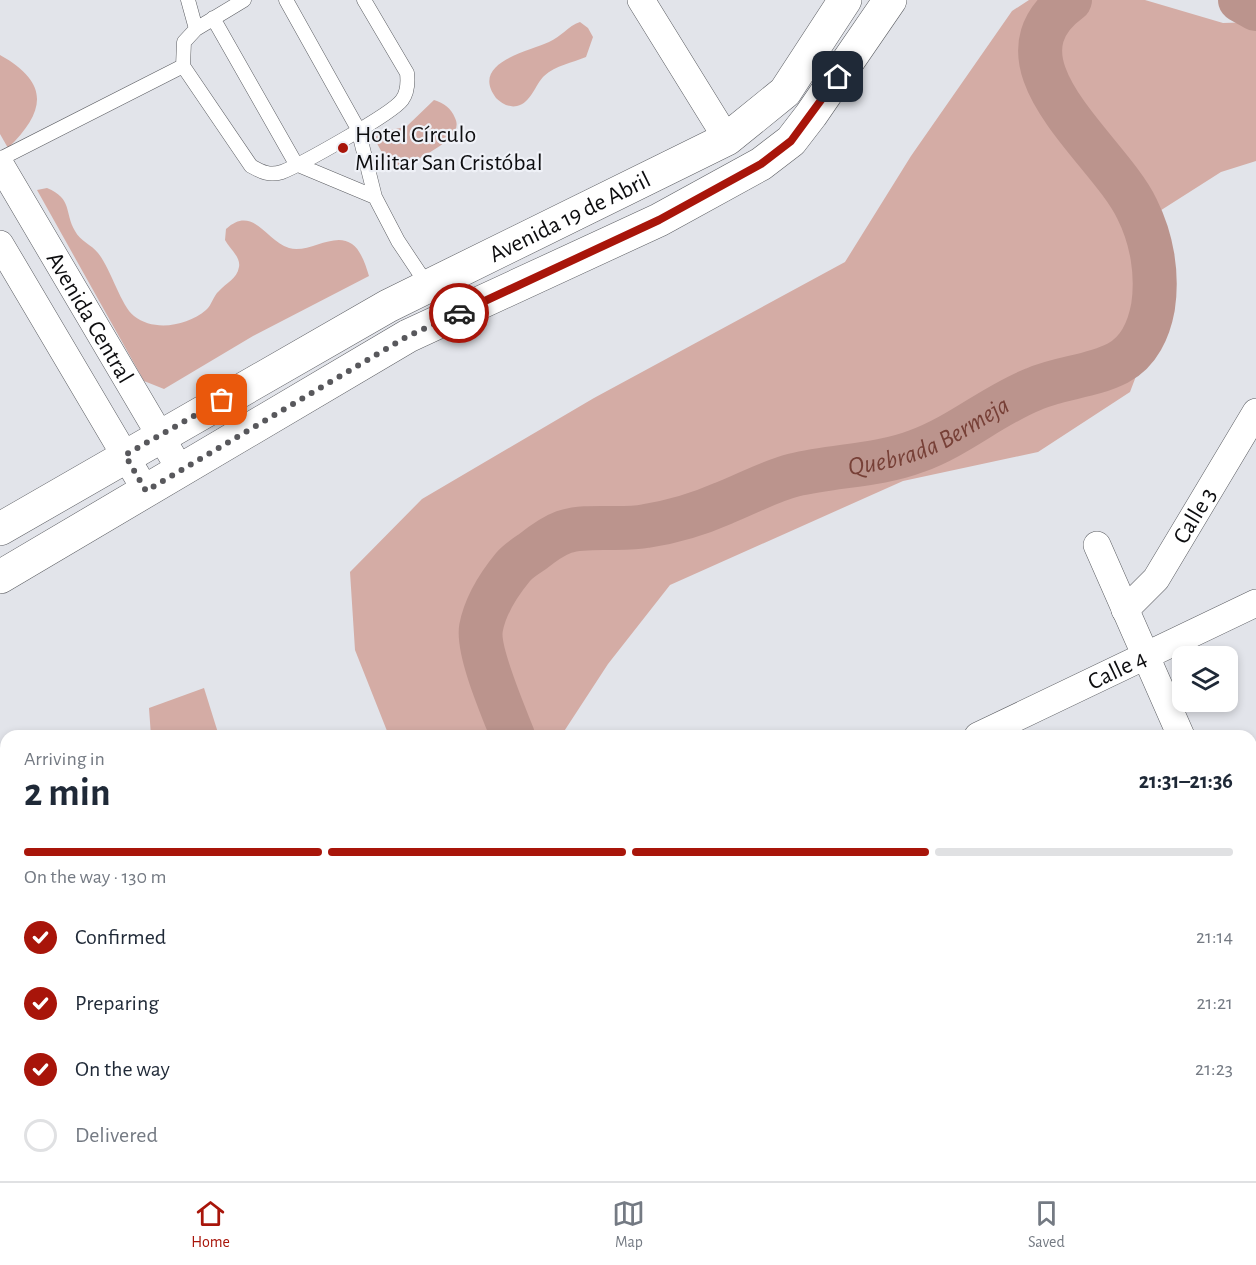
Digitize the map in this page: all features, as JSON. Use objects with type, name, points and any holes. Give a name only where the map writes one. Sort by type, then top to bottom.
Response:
[{"type":"street","points":[[641,0],[727,139]]},
{"type":"street","name":"Avenida 19 de Abril","points":[[0,529],[125,455],[388,306],[727,139],[785,92],[844,0]]},
{"type":"street","name":"Avenida 19 de Abril","points":[[0,577],[408,336],[659,220],[761,164],[791,141],[890,0]]},
{"type":"street","name":"Avenida Central","points":[[0,161],[181,471]]},
{"type":"street","name":"Avenida Central","points":[[0,244],[146,491]]},
{"type":"street","name":"Calle 3","points":[[1125,610],[1156,579],[1256,412]]},
{"type":"street","points":[[1096,545],[1144,657],[1179,730]]},
{"type":"street","name":"Calle 4","points":[[991,730],[1256,603]]},
{"type":"lane","points":[[188,0],[196,29]]},
{"type":"lane","points":[[244,0],[196,29],[184,42],[183,66],[251,166],[265,174],[282,172],[387,114],[403,99],[408,86],[407,73],[364,0]]},
{"type":"lane","points":[[286,0],[358,129],[375,197],[398,241],[429,286]]},
{"type":"lane","points":[[213,18],[296,164],[375,197]]},
{"type":"lane","points":[[0,161],[183,66]]},
{"type":"shaded area","points":[[1029,0],[1145,0],[1223,23],[1256,22],[1256,161],[1221,172],[1144,221],[1169,289],[1130,392],[1038,452],[903,481],[670,585],[608,664],[565,730],[387,730],[355,650],[350,572],[422,499],[594,398],[845,262],[911,156],[1012,11]]},
{"type":"shaded area","points":[[580,22],[588,28],[593,37],[586,57],[549,72],[522,104],[508,106],[496,98],[490,86],[490,75],[496,67],[517,54],[553,40]]},
{"type":"shaded area","points":[[0,55],[28,76],[35,87],[37,98],[30,122],[8,148],[0,134]]},
{"type":"shaded area","points":[[434,100],[447,106],[453,114],[457,126],[454,133],[405,169],[391,169],[374,138],[384,131],[406,127]]},
{"type":"shaded area","points":[[47,188],[64,201],[75,231],[103,260],[129,311],[142,321],[151,324],[180,323],[198,316],[208,308],[217,293],[234,278],[238,271],[238,260],[225,240],[226,229],[244,220],[259,226],[289,248],[305,248],[337,240],[352,244],[363,258],[369,276],[253,336],[164,389],[144,381],[37,190]]},
{"type":"shaded area","points":[[204,688],[217,730],[151,730],[149,708]]},
{"type":"waterway","name":"Quebrada Bermeja","points":[[511,730],[487,666],[481,628],[489,604],[508,574],[515,565],[548,540],[573,530],[636,527],[666,522],[705,511],[794,475],[902,456],[932,445],[1004,403],[1034,389],[1108,368],[1132,353],[1142,339],[1153,307],[1154,269],[1147,232],[1137,209],[1122,185],[1060,105],[1046,78],[1040,51],[1047,25],[1070,0]]},
{"type":"waterway","name":"Quebrada Bermeja","points":[[1240,0],[1256,9]]},
{"type":"way so far","points":[[222,400],[125,455],[146,491],[408,336],[459,313]]},
{"type":"place","name":"Hotel Círculo Militar San Cristóbal","points":[[343,148]]},
{"type":"route","points":[[459,313],[659,220],[761,164],[791,141],[838,77]]}]
